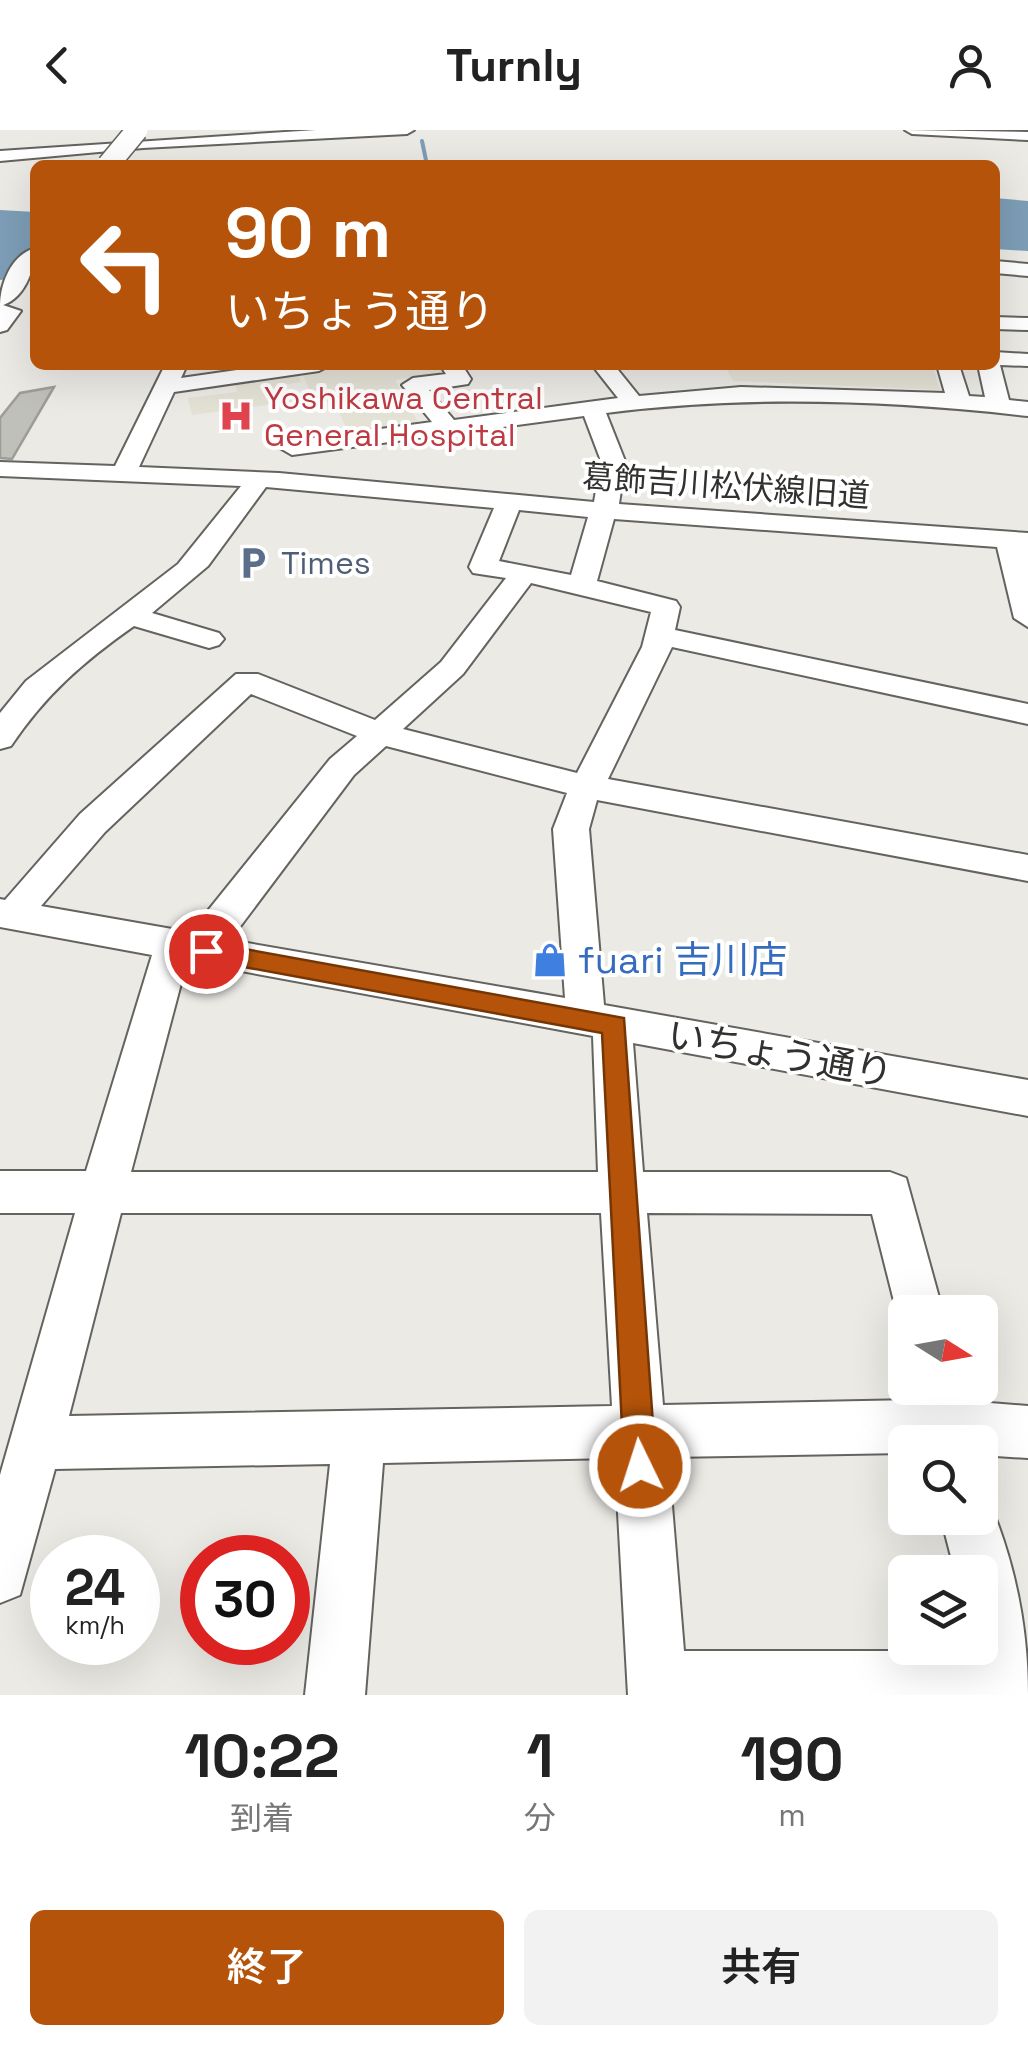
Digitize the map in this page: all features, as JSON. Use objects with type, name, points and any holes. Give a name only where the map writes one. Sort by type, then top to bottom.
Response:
[{"type":"main road","points":[[112,160],[137,130]]},
{"type":"main road","points":[[0,299],[30,261]]},
{"type":"street","points":[[203,130],[229,139]]},
{"type":"street","points":[[0,155],[407,130]]},
{"type":"street","points":[[912,130],[1017,133]]},
{"type":"street","points":[[0,155],[41,135]]},
{"type":"street","points":[[1000,267],[1028,270]]},
{"type":"street","points":[[0,310],[12,311],[0,326]]},
{"type":"street","points":[[1000,323],[1028,324]]},
{"type":"street","points":[[1000,358],[1028,360]]},
{"type":"street","points":[[124,473],[172,376],[252,370]]},
{"type":"street","points":[[447,426],[413,385],[460,379],[455,370]]},
{"type":"street","points":[[608,370],[633,403]]},
{"type":"street","points":[[950,370],[959,401]]},
{"type":"street","points":[[990,370],[999,406]]},
{"type":"street","points":[[292,448],[633,403],[786,393],[959,401],[1028,409]]},
{"type":"street","points":[[582,585],[604,511],[612,452],[593,410]]},
{"type":"street","name":"葛飾吉川松伏線旧道","points":[[0,469],[258,479],[604,511],[1019,540]]},
{"type":"street","points":[[0,739],[15,708],[37,682],[133,616],[206,552],[258,479]]},
{"type":"street","points":[[510,502],[482,567],[526,572],[666,606],[661,636],[571,828],[586,986],[612,1046],[657,1688],[1013,1688],[973,1535]]},
{"type":"street","points":[[1019,540],[1028,618]]},
{"type":"street","points":[[0,1575],[163,970],[219,922],[342,767],[452,668],[526,572]]},
{"type":"street","points":[[133,616],[209,639]]},
{"type":"street","points":[[661,636],[1028,714]]},
{"type":"street","points":[[7,914],[247,681],[380,734],[588,786],[1028,868]]},
{"type":"street","name":"いちょう通り","points":[[7,914],[1028,1098]]},
{"type":"street","points":[[0,1192],[890,1193],[914,1295]]},
{"type":"street","points":[[37,1442],[359,1438],[944,1419],[1028,1432]]},
{"type":"street","points":[[335,1695],[359,1438]]},
{"type":"shaded area","points":[[301,370],[447,373],[395,380],[418,422],[348,432],[334,401],[315,404]]},
{"type":"shaded area","points":[[727,370],[934,370],[940,390],[733,381]]},
{"type":"shaded area","points":[[298,372],[301,382],[276,386],[279,394],[302,392],[305,400],[192,415],[188,398],[237,392],[234,380]]},
{"type":"water","points":[[1000,198],[1028,201],[1028,251],[1000,249]]},
{"type":"water","points":[[0,210],[30,212],[30,277],[0,280]]},
{"type":"building","points":[[54,387],[12,459],[0,458],[0,418],[20,393]]},
{"type":"waterway","points":[[422,141],[426,160]]},
{"type":"place","name":"Yoshikawa Central General Hospital","points":[[236,416]]},
{"type":"place","name":"Times","points":[[253,563]]},
{"type":"place","name":"fuari 吉川店","points":[[550,960]]},
{"type":"route","points":[[206,951],[615,1026],[612,1046],[640,1466]]}]
